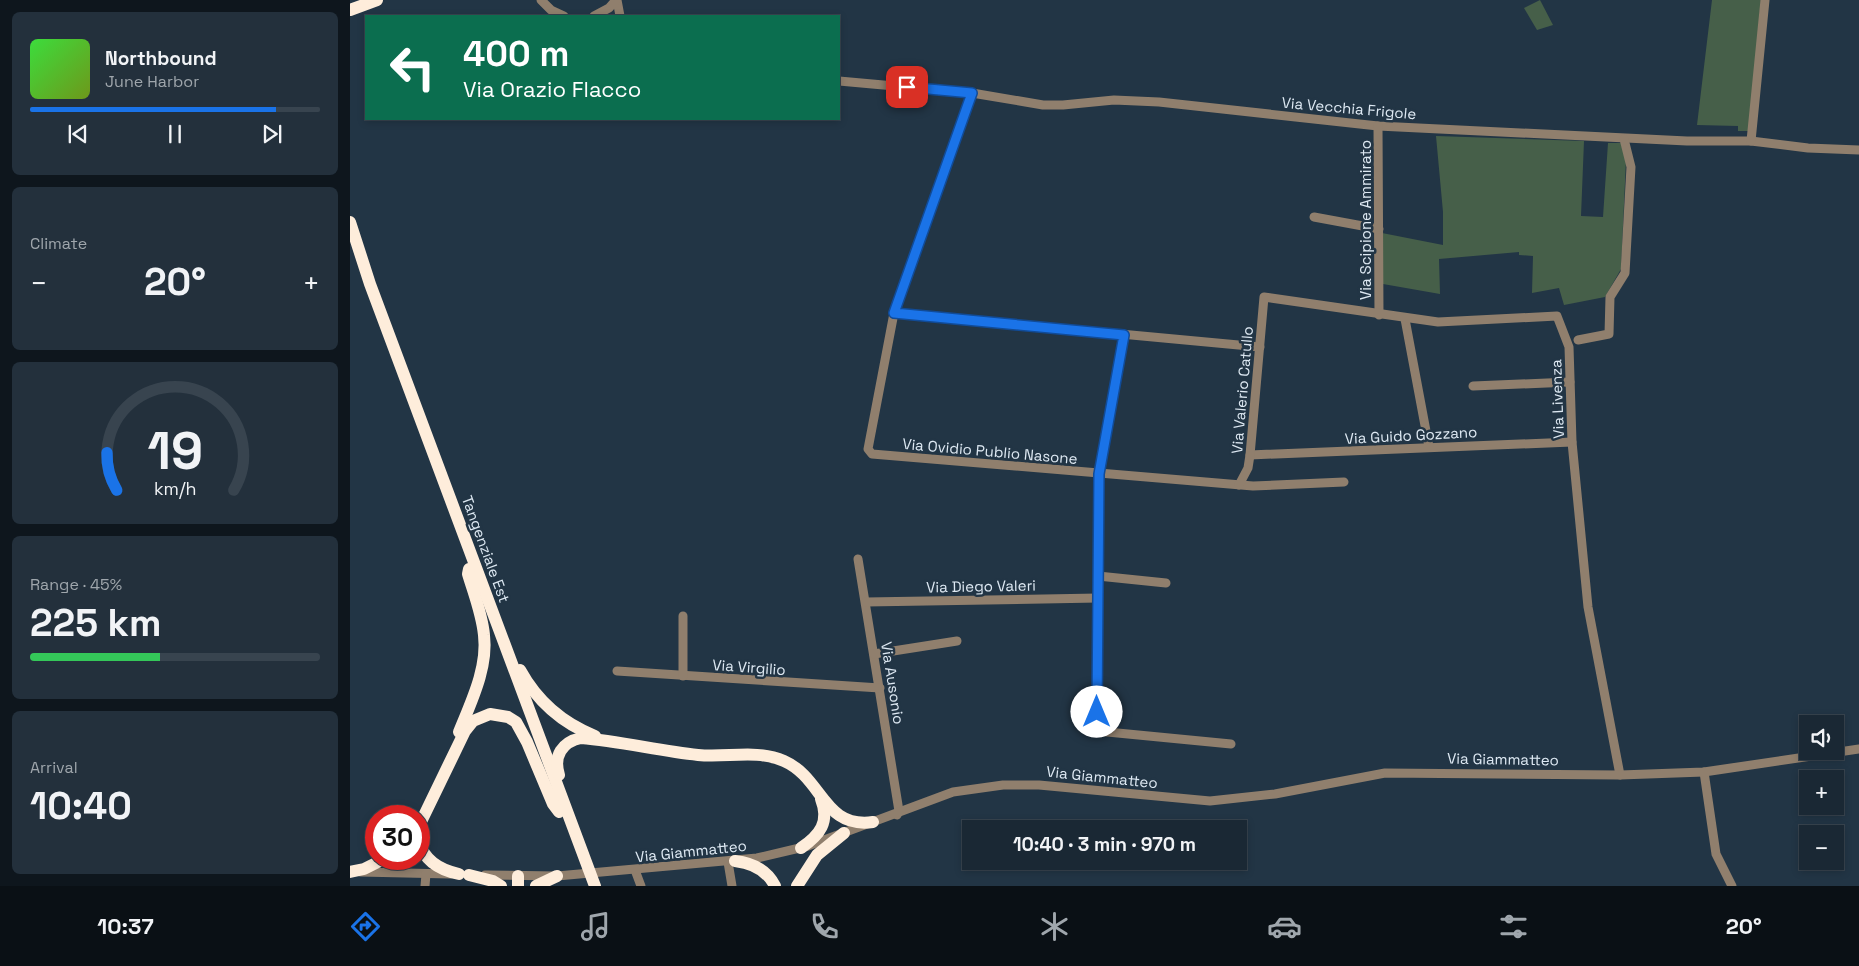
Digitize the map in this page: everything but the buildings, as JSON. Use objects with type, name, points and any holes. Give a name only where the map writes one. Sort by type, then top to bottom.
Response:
[{"type":"highway","points":[[350,10],[377,0]]},
{"type":"highway","name":"Tangenziale Est","points":[[350,222],[370,284],[595,886]]},
{"type":"highway","name":"Tangenziale Est","points":[[350,248],[587,886]]},
{"type":"highway","points":[[424,805],[446,766],[483,665],[484,635],[468,569]]},
{"type":"highway","points":[[493,613],[501,622],[524,677],[544,703],[570,724],[612,742]]},
{"type":"highway","points":[[429,805],[464,731],[473,721],[490,714],[508,717],[520,728],[553,804],[559,812]]},
{"type":"highway","points":[[574,830],[575,824],[558,772],[559,752],[568,742],[581,738],[690,754],[757,754],[770,756],[792,765],[806,775],[826,804],[839,816],[856,823],[873,822]]},
{"type":"highway","points":[[802,848],[819,834],[825,823],[824,807],[816,788]]},
{"type":"highway","points":[[797,886],[816,855],[844,833]]},
{"type":"highway","points":[[430,859],[436,866],[464,875],[493,881],[501,886]]},
{"type":"highway","points":[[732,862],[760,868],[768,875],[775,886]]},
{"type":"highway","points":[[350,872],[365,868]]},
{"type":"highway","points":[[536,886],[561,876]]},
{"type":"street","points":[[542,0],[551,10],[562,15]]},
{"type":"street","points":[[600,15],[617,0]]},
{"type":"street","points":[[617,0],[620,15]]},
{"type":"street","points":[[1751,141],[1765,0]]},
{"type":"street","name":"Via Vecchia Frigole","points":[[840,81],[972,93],[1043,105],[1114,100],[1159,102],[1378,126],[1624,138],[1751,141],[1808,148],[1859,150]]},
{"type":"street","points":[[972,93],[894,313],[1260,347]]},
{"type":"street","name":"Via Scipione Ammirato","points":[[1378,126],[1379,315]]},
{"type":"street","points":[[1578,340],[1609,334],[1610,297],[1625,273],[1631,167],[1624,138]]},
{"type":"street","points":[[1314,217],[1379,229]]},
{"type":"street","name":"Via Livenza","points":[[1264,296],[1405,319],[1438,322],[1557,316],[1569,347],[1572,442],[1588,607],[1620,775]]},
{"type":"street","name":"Via Valerio Catullo","points":[[1239,484],[1248,468],[1250,455],[1264,296]]},
{"type":"street","name":"Via Ovidio Publio Nasone","points":[[894,313],[868,449],[872,454],[1239,484],[1344,482]]},
{"type":"street","points":[[1405,319],[1429,448]]},
{"type":"street","points":[[1124,335],[1099,474],[1097,731],[1231,744]]},
{"type":"street","points":[[1473,386],[1570,382]]},
{"type":"street","name":"Via Guido Gozzano","points":[[1250,455],[1572,442]]},
{"type":"street","name":"Via Ausonio","points":[[858,559],[899,811]]},
{"type":"street","points":[[1098,576],[1166,583]]},
{"type":"street","name":"Via Diego Valeri","points":[[866,602],[1098,598]]},
{"type":"street","points":[[683,616],[683,676]]},
{"type":"street","points":[[874,654],[957,640]]},
{"type":"street","name":"Via Virgilio","points":[[617,671],[880,688]]},
{"type":"street","name":"Via Giammatteo","points":[[350,872],[464,875],[518,881],[732,862],[802,848],[953,792],[1003,785],[1039,785],[1210,801],[1275,794],[1385,773],[1620,775],[1704,772],[1859,749]]},
{"type":"street","points":[[1704,772],[1716,854],[1732,886]]},
{"type":"street","points":[[805,886],[815,867],[827,853],[846,839],[896,817],[899,811]]},
{"type":"street","points":[[732,862],[732,886]]},
{"type":"street","points":[[635,870],[641,886]]},
{"type":"street","points":[[425,886],[426,874]]},
{"type":"green space","points":[[1540,0],[1553,25],[1537,30],[1524,8]]},
{"type":"green space","points":[[1712,0],[1761,0],[1749,131],[1738,131],[1738,126],[1697,125]]},
{"type":"green space","points":[[1436,136],[1584,141],[1581,216],[1603,217],[1608,143],[1621,143],[1626,160],[1621,269],[1605,297],[1564,305],[1559,288],[1532,293],[1533,256],[1519,255],[1519,252],[1439,259],[1440,294],[1383,284],[1382,233],[1443,245],[1443,212]]},
{"type":"route","points":[[907,87],[972,93],[894,313],[1124,335],[1099,474],[1097,712]]}]
